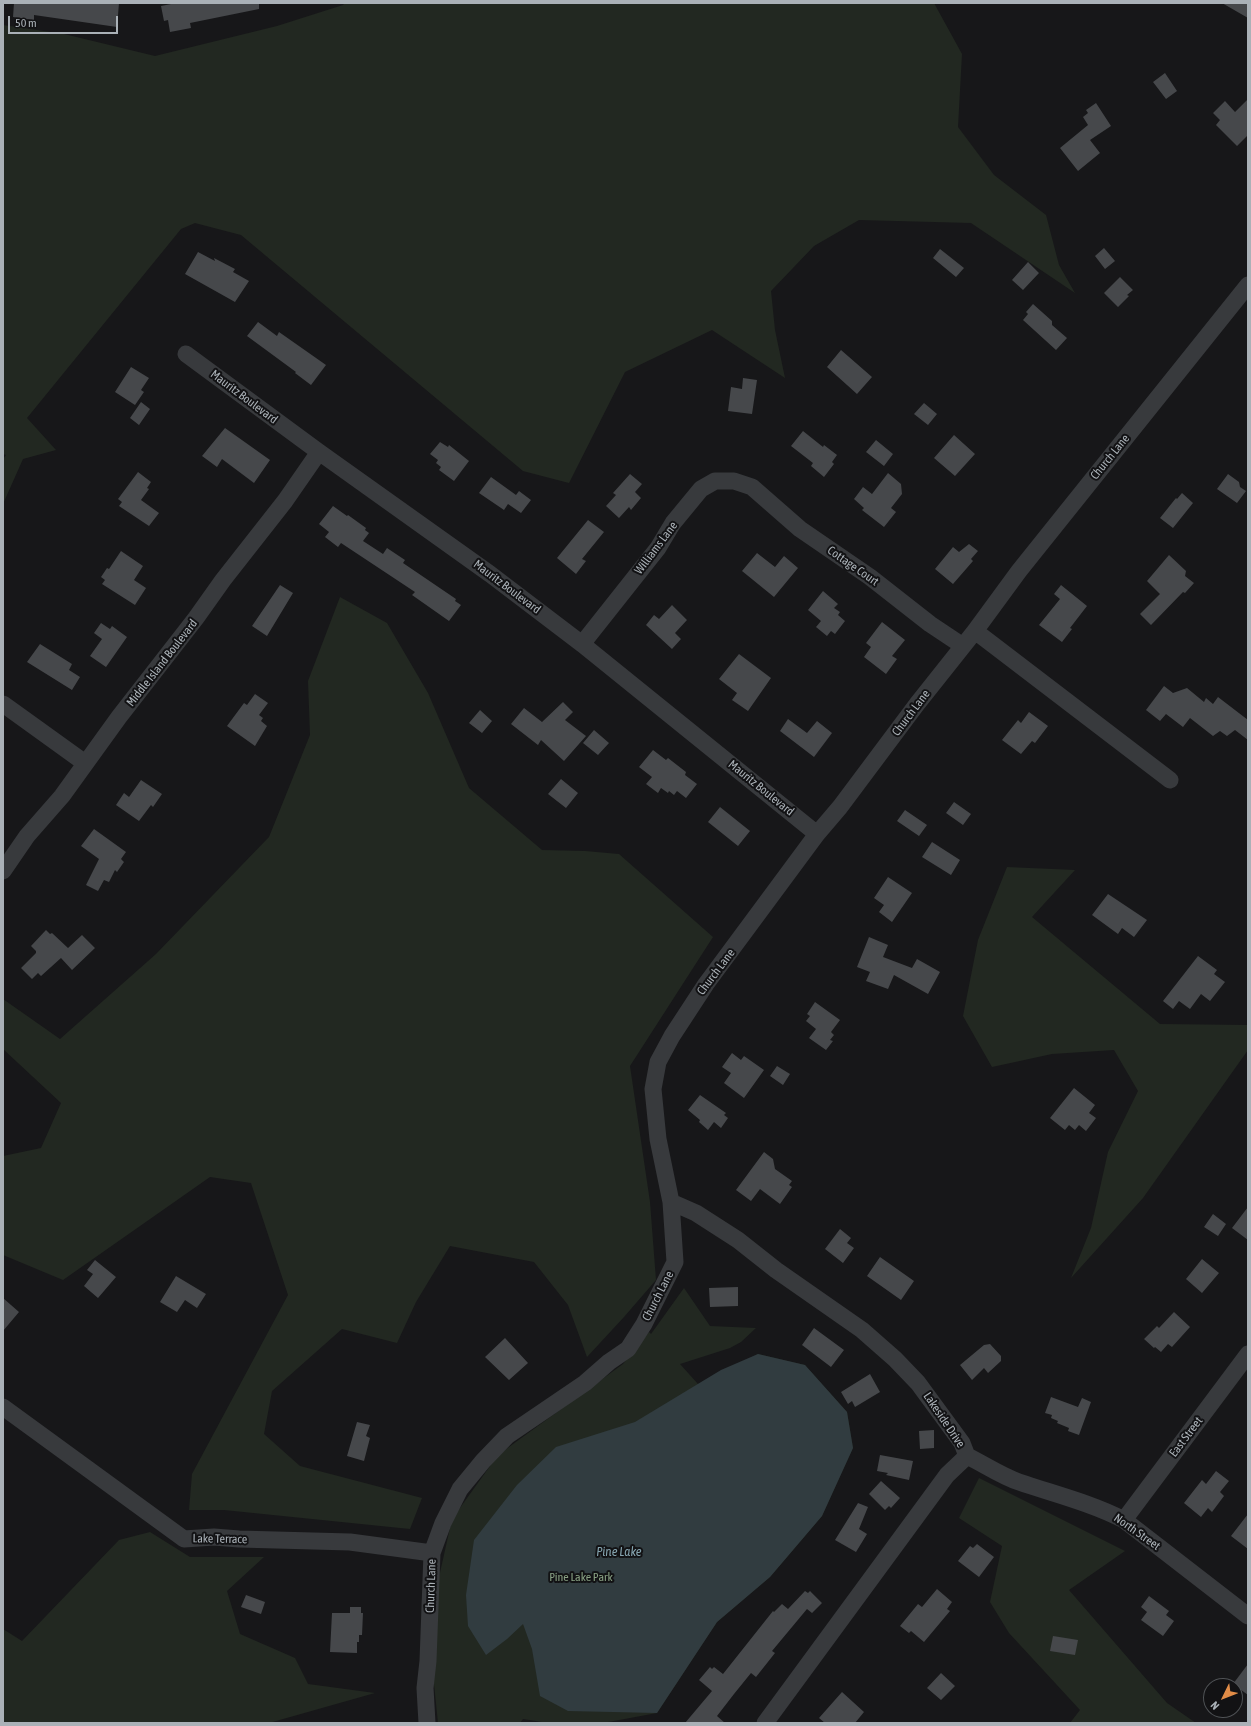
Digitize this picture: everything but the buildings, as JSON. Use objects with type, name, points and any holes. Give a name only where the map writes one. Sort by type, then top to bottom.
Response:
[{"type":"street","name":"Church Lane","points":[[427,1723],[425,1688],[428,1661],[432,1553],[443,1523],[460,1489],[483,1461],[507,1436],[585,1383],[608,1362],[628,1349],[644,1324],[675,1262],[671,1202],[658,1139],[653,1089],[658,1062],[672,1036],[706,984],[817,834],[840,807],[975,631],[1019,571],[1248,285]]},
{"type":"street","name":"Mauritz Boulevard","points":[[186,354],[319,452],[490,574],[582,644],[817,834]]},
{"type":"street","name":"Middle Island Boulevard","points":[[3,871],[27,836],[62,796],[85,763],[188,629],[223,580],[285,501],[319,452]]},
{"type":"street","name":"Williams Lane","points":[[582,644],[658,548],[673,524],[701,490],[715,481],[734,481],[745,484]]},
{"type":"street","name":"Cottage Court","points":[[745,484],[752,487],[800,529],[870,577],[930,624],[963,646]]},
{"type":"street","points":[[975,631],[1170,780]]},
{"type":"street","points":[[3,704],[85,763]]},
{"type":"street","name":"Lakeside Drive","points":[[671,1202],[696,1214],[738,1240],[776,1270],[862,1330],[895,1358],[918,1383],[962,1443],[967,1456],[947,1475],[765,1723]]},
{"type":"street","name":"East Street","points":[[1124,1520],[1248,1354]]},
{"type":"street","name":"Lake Terrace","points":[[3,1407],[184,1539],[214,1537],[239,1540],[350,1542],[432,1553]]},
{"type":"street","name":"North Street","points":[[967,1456],[1018,1482],[1053,1492],[1109,1512],[1124,1520],[1248,1616]]},
{"type":"green space","points":[[345,3],[934,3],[962,54],[958,127],[994,175],[1046,215],[1059,265],[1075,293],[971,223],[859,220],[814,246],[771,291],[775,330],[785,378],[712,330],[625,372],[569,483],[523,471],[241,235],[195,223],[181,229],[27,418],[56,450],[23,459],[3,504],[3,459],[6,455],[3,454],[3,25],[64,34],[155,56],[277,26],[343,5]]},
{"type":"green space","points":[[340,597],[387,623],[428,693],[469,788],[542,850],[585,851],[619,854],[713,937],[630,1066],[650,1202],[656,1280],[587,1357],[568,1305],[534,1262],[450,1246],[416,1302],[397,1343],[342,1329],[272,1391],[264,1434],[300,1466],[422,1498],[410,1529],[224,1510],[189,1510],[192,1474],[288,1295],[251,1183],[210,1177],[63,1280],[3,1255],[3,1156],[41,1148],[61,1103],[3,1049],[3,999],[60,1039],[156,954],[269,837],[310,735],[308,681]]},
{"type":"green space","points":[[1007,867],[1075,870],[1032,917],[1160,1024],[1248,1025],[1248,1050],[1143,1198],[1071,1278],[1091,1228],[1108,1152],[1138,1091],[1114,1050],[1052,1054],[992,1067],[963,1016],[978,940]]},
{"type":"green space","name":"Pine Lake","points":[[684,1288],[710,1326],[756,1328],[741,1342],[730,1348],[680,1364],[698,1384],[758,1354],[805,1365],[847,1412],[853,1448],[822,1516],[770,1577],[717,1622],[657,1713],[603,1723],[548,1723],[523,1719],[520,1723],[438,1723],[433,1674],[437,1586],[452,1519],[498,1455],[623,1364],[649,1332],[651,1334]]},
{"type":"green space","points":[[979,1478],[1125,1551],[1069,1590],[1167,1703],[1196,1723],[1070,1723],[1080,1710],[1009,1633],[990,1602],[1002,1546],[959,1518]]},
{"type":"green space","points":[[150,1532],[190,1557],[264,1557],[227,1591],[240,1634],[295,1658],[308,1684],[375,1693],[269,1723],[3,1723],[3,1629],[22,1641],[119,1540]]},
{"type":"water","name":"Pine Lake","points":[[758,1354],[805,1365],[847,1412],[853,1448],[822,1516],[770,1577],[717,1622],[657,1713],[568,1711],[540,1696],[532,1649],[523,1624],[507,1639],[486,1655],[468,1626],[466,1595],[474,1540],[517,1485],[556,1447],[635,1422],[721,1370]]},
{"type":"park label","name":"Pine Lake Park","points":[[581,1577]]}]
